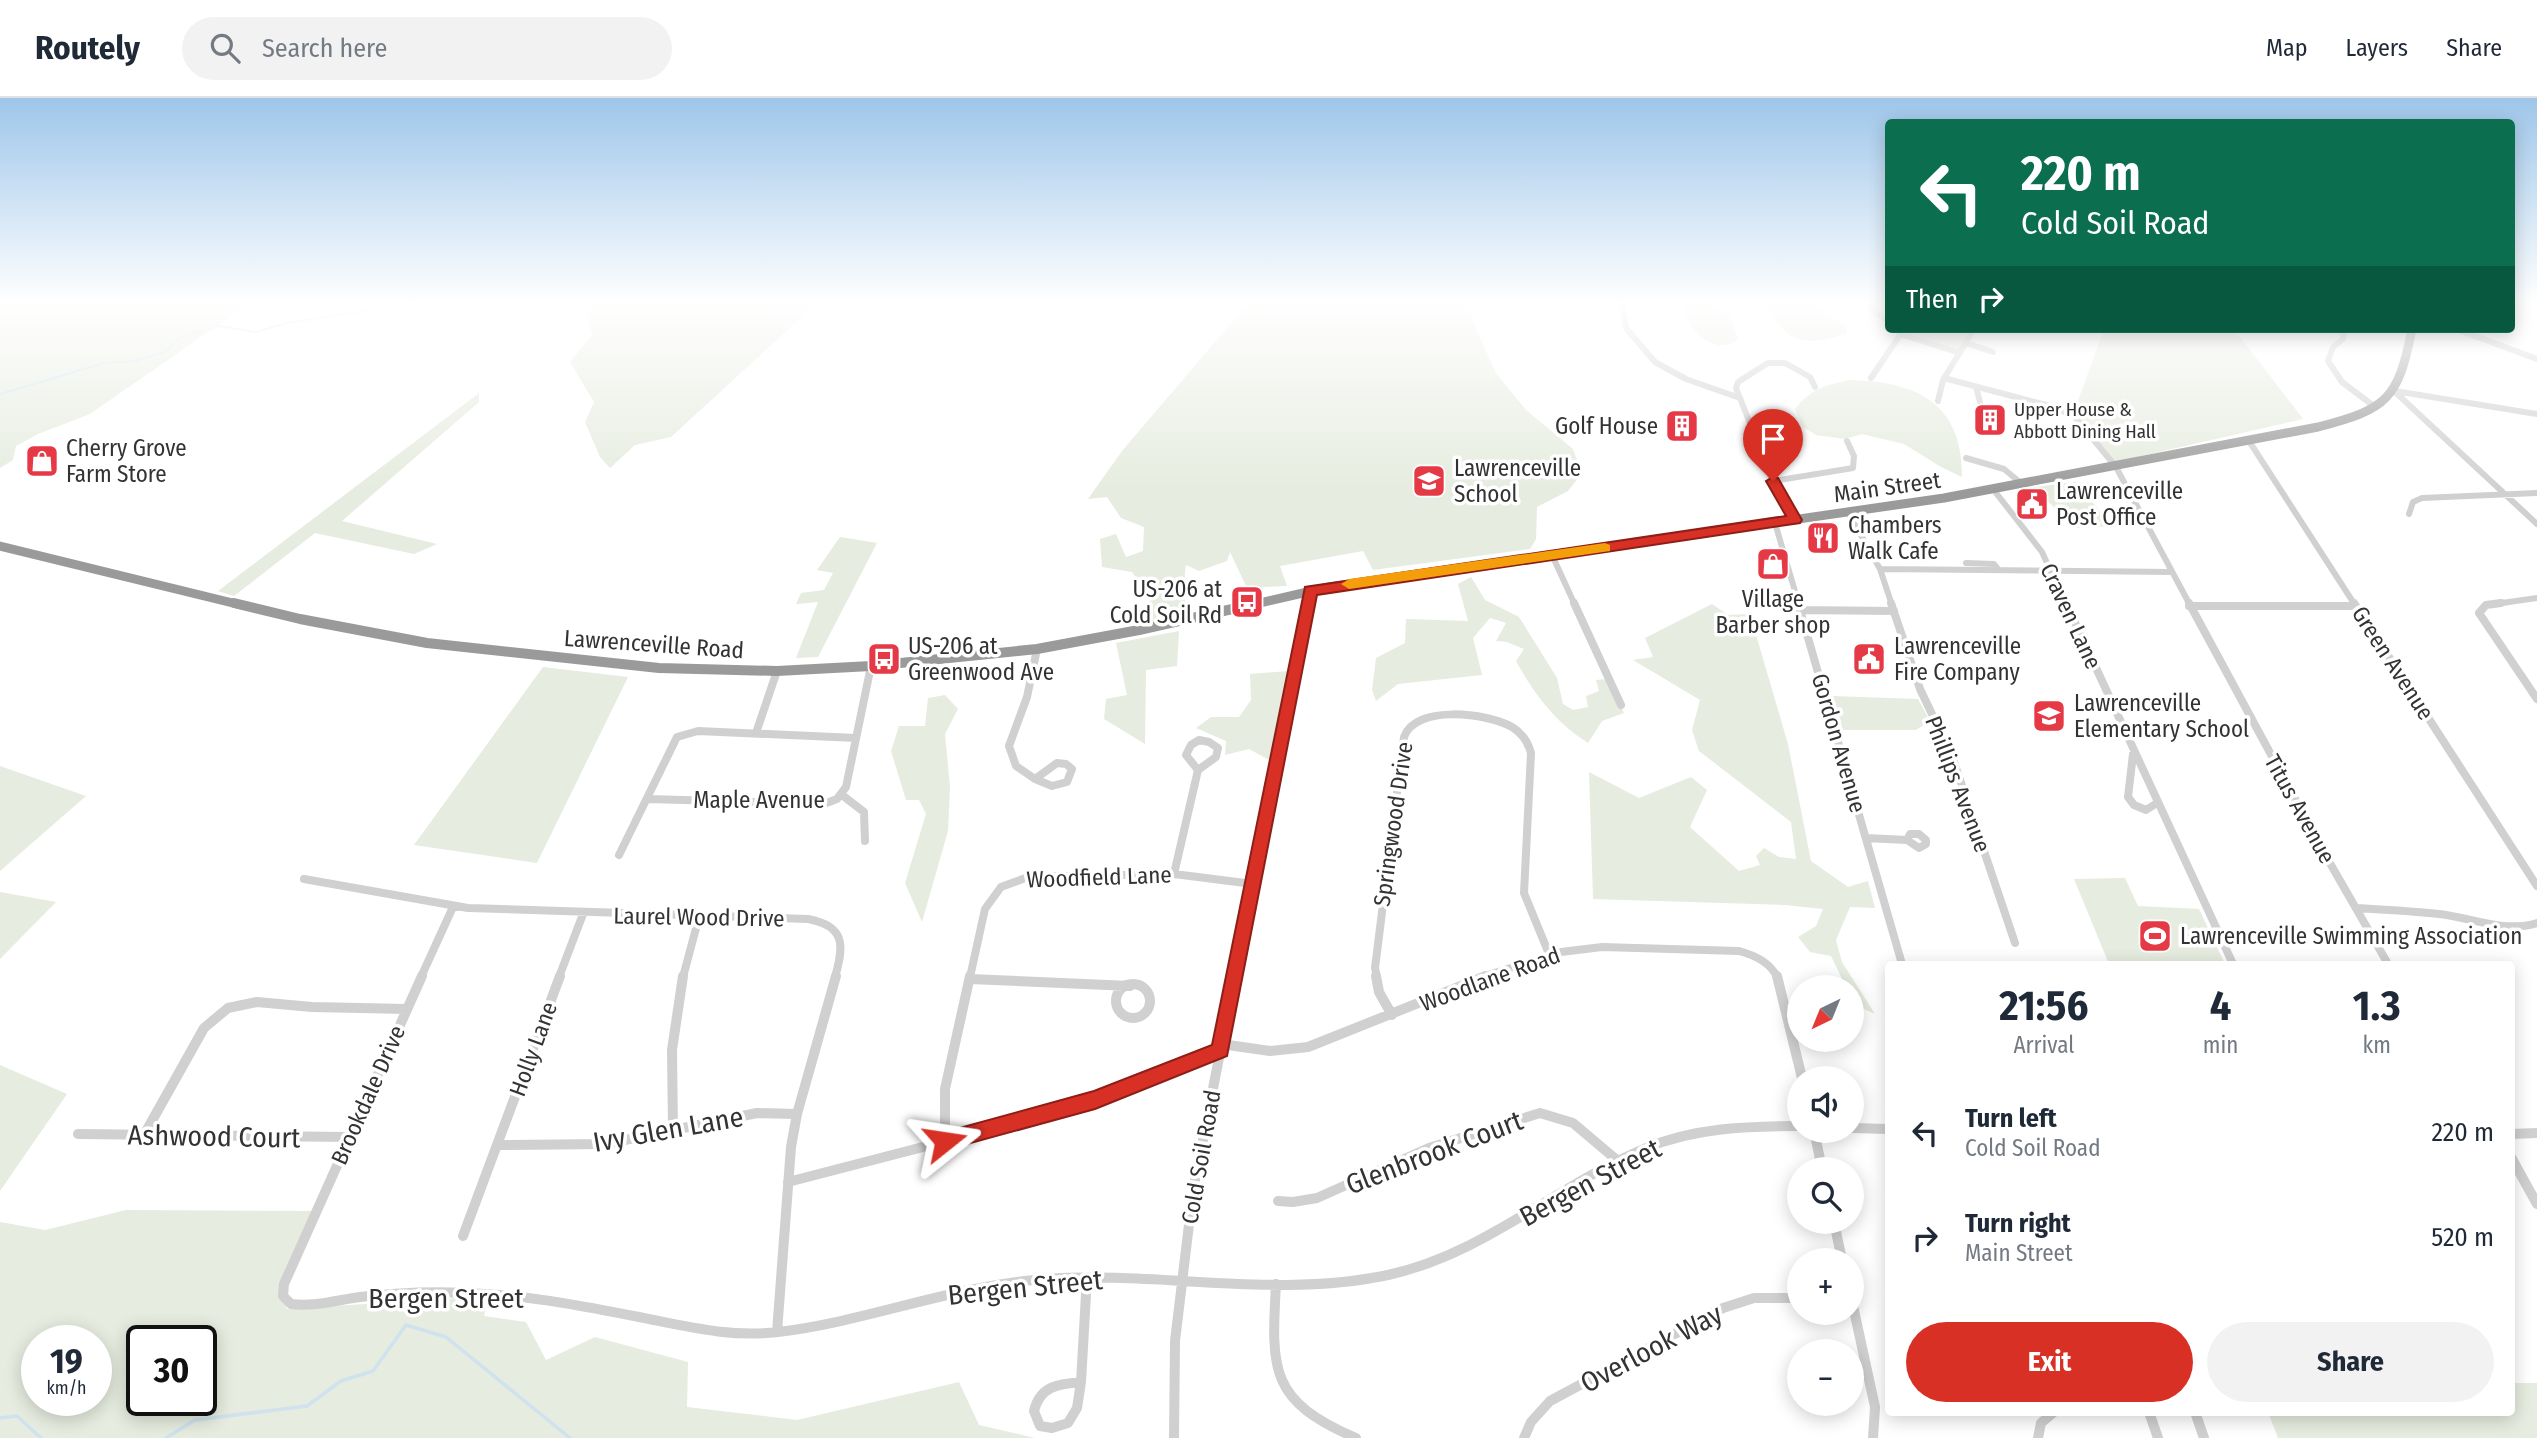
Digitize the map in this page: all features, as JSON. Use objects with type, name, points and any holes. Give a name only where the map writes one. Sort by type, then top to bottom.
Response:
[{"type":"highway","points":[[2395,391],[2405,366]]},
{"type":"highway","name":"Main Street","points":[[1310,591],[1848,512],[2116,467],[2335,423],[2375,407],[2395,391]]},
{"type":"highway","name":"Lawrenceville Road","points":[[0,546],[300,619],[427,643],[659,668],[777,671],[870,666],[1037,649],[1310,591]]},
{"type":"street","points":[[1662,366],[1687,379],[1740,398]]},
{"type":"street","points":[[1764,366],[1738,382],[1736,388],[1773,481],[1795,520]]},
{"type":"street","points":[[1790,366],[1810,377],[1815,387]]},
{"type":"street","points":[[1871,378],[1879,366]]},
{"type":"street","points":[[1938,401],[1944,378],[1952,366]]},
{"type":"street","points":[[2330,366],[2335,377],[2345,387],[2375,407]]},
{"type":"street","name":"Titus Avenue","points":[[1944,378],[2050,406],[2074,416],[2116,467],[2189,606],[2386,961]]},
{"type":"street","points":[[1976,387],[1980,402]]},
{"type":"street","points":[[2395,391],[2537,414]]},
{"type":"street","points":[[2395,391],[2537,524]]},
{"type":"street","points":[[1773,481],[1853,468],[1854,456],[1847,441]]},
{"type":"street","name":"Green Avenue","points":[[2249,441],[2537,886]]},
{"type":"street","points":[[1966,458],[1991,463],[2011,473],[2022,484]]},
{"type":"street","name":"Craven Lane","points":[[1993,489],[2025,527],[2050,570],[2232,961]]},
{"type":"street","points":[[2409,514],[2413,502],[2422,498],[2537,493]]},
{"type":"street","name":"Phillips Avenue","points":[[1848,512],[1880,569],[1920,689],[1952,756],[2015,943]]},
{"type":"street","name":"Gordon Avenue","points":[[1775,523],[1901,961]]},
{"type":"street","points":[[1552,555],[1621,705]]},
{"type":"street","points":[[1880,569],[2171,572]]},
{"type":"street","name":"Cold Soil Road","points":[[1174,1438],[1175,1344],[1193,1191],[1310,591]]},
{"type":"street","points":[[2537,598],[2486,605],[2479,613],[2537,699]]},
{"type":"street","points":[[2189,606],[2356,606]]},
{"type":"street","points":[[1800,610],[1894,611]]},
{"type":"street","points":[[1035,779],[1016,766],[1009,746],[1027,697],[1037,649]]},
{"type":"street","name":"Maple Avenue","points":[[648,799],[824,804],[842,795],[850,772],[870,666]]},
{"type":"street","points":[[756,733],[777,671]]},
{"type":"street","name":"Springwood Drive","points":[[1392,1015],[1379,992],[1375,968],[1404,737],[1409,726],[1419,718],[1435,715],[1499,722],[1514,728],[1526,739],[1531,753],[1524,893],[1549,954]]},
{"type":"street","points":[[619,855],[677,737],[695,731],[856,738]]},
{"type":"street","points":[[2133,751],[2128,797],[2130,802],[2149,810],[2156,807],[2157,803]]},
{"type":"street","points":[[1174,874],[1198,770]]},
{"type":"street","points":[[842,795],[863,808],[867,816],[865,841]]},
{"type":"street","points":[[1866,838],[1907,840]]},
{"type":"street","name":"Woodfield Lane","points":[[945,1141],[945,1089],[985,909],[994,894],[1009,883],[1028,877],[1174,874],[1253,884]]},
{"type":"street","name":"Laurel Wood Drive","points":[[304,879],[453,907],[583,914],[814,920],[829,926],[840,937],[842,953],[797,1114],[788,1182],[777,1332]]},
{"type":"street","name":"Brookdale Drive","points":[[284,1284],[453,907]]},
{"type":"street","points":[[2357,908],[2440,914],[2510,927],[2537,923]]},
{"type":"street","name":"Holly Lane","points":[[463,1236],[583,914]]},
{"type":"street","points":[[673,1132],[669,1077],[674,1015],[699,917]]},
{"type":"street","name":"Woodlane Road","points":[[1221,1047],[1270,1051],[1308,1047],[1500,970],[1549,954],[1602,947],[1739,951],[1757,956],[1771,967],[1780,981],[1799,1066]]},
{"type":"street","points":[[970,979],[1130,986]]},
{"type":"street","points":[[144,1135],[204,1028],[228,1008],[257,1002],[312,1007],[407,1009]]},
{"type":"street","points":[[788,1182],[1095,1100],[1221,1047]]},
{"type":"street","name":"Ivy Glen Lane","points":[[497,1145],[605,1144],[768,1111],[797,1114]]},
{"type":"street","name":"Glenbrook Court","points":[[1278,1201],[1293,1202],[1317,1198],[1429,1148],[1540,1113],[1572,1121],[1618,1161]]},
{"type":"street","name":"Bergen Street","points":[[284,1284],[283,1296],[286,1301],[298,1306],[401,1294],[482,1293],[560,1301],[704,1330],[741,1334],[777,1332],[969,1289],[1043,1279],[1181,1279],[1276,1284],[1357,1281],[1391,1275],[1474,1245],[1618,1161],[1648,1148],[1706,1131],[1762,1125],[1787,1126]]},
{"type":"street","points":[[1864,1128],[1885,1129]]},
{"type":"street","points":[[2515,1134],[2537,1133]]},
{"type":"street","name":"Ashwood Court","points":[[78,1135],[350,1137]]},
{"type":"street","points":[[2515,1164],[2537,1204]]},
{"type":"street","points":[[1081,1382],[1054,1384],[1040,1394],[1034,1411],[1040,1426],[1054,1433],[1069,1428],[1079,1415],[1081,1382],[1087,1277]]},
{"type":"street","points":[[1276,1284],[1272,1349],[1285,1390],[1304,1413],[1315,1421],[1356,1438]]},
{"type":"street","name":"Overlook Way","points":[[1524,1438],[1535,1417],[1550,1401],[1723,1308],[1754,1298],[1787,1298]]},
{"type":"street","points":[[1857,1325],[1875,1407],[1873,1438]]},
{"type":"street","points":[[2038,1438],[2041,1423],[2049,1416]]},
{"type":"street","points":[[2150,1416],[2158,1438]]},
{"type":"street","points":[[2196,1416],[2204,1438]]},
{"type":"shaded area","points":[[0,366],[160,366],[90,414],[38,434],[16,446],[13,460],[0,468]]},
{"type":"shaded area","points":[[572,366],[749,366],[671,437],[635,445],[610,468],[600,457],[585,422],[594,402]]},
{"type":"shaded area","points":[[1195,366],[1493,366],[1526,410],[1573,449],[1582,473],[1568,491],[1537,507],[1536,539],[1530,549],[1373,570],[1363,551],[1280,566],[1287,586],[1247,588],[1230,552],[1227,561],[1199,571],[1186,565],[1185,614],[1140,623],[1151,598],[1132,572],[1102,567],[1100,539],[1116,534],[1126,557],[1143,551],[1144,527],[1121,518],[1107,497],[1088,499],[1122,451]]},
{"type":"shaded area","points":[[2091,366],[2262,366],[2303,419],[2115,462],[2074,412]]},
{"type":"shaded area","points":[[1848,380],[1894,385],[1914,391],[1930,401],[1944,414],[1954,430],[1960,451],[1962,477],[1904,444],[1862,434],[1845,439],[1816,435],[1803,427],[1795,409],[1801,402],[1818,389]]},
{"type":"shaded area","points":[[479,393],[479,402],[342,521],[437,544],[414,554],[315,533],[234,596],[218,591]]},
{"type":"shaded area","points":[[2075,482],[2113,526],[2072,528],[2051,504],[2029,488]]},
{"type":"shaded area","points":[[840,537],[877,543],[818,657],[796,658],[818,602],[796,604],[801,593],[824,590],[833,573],[817,570]]},
{"type":"shaded area","points":[[1471,577],[1485,600],[1519,617],[1557,678],[1563,704],[1573,710],[1588,707],[1586,696],[1599,691],[1596,680],[1607,679],[1624,713],[1602,721],[1588,743],[1576,735],[1547,707],[1523,673],[1516,661],[1524,649],[1496,641],[1506,623],[1490,618],[1473,638],[1482,675],[1398,684],[1376,701],[1372,690],[1376,658],[1405,643],[1406,619],[1468,621],[1458,584]]},
{"type":"shaded area","points":[[1712,604],[1728,615],[1750,614],[1788,744],[1811,861],[1848,887],[1868,881],[1875,908],[1850,907],[1836,940],[1842,962],[1850,975],[1840,975],[1831,956],[1810,952],[1798,937],[1816,926],[1823,909],[1785,905],[1593,899],[1589,772],[1639,798],[1691,777],[1707,790],[1690,827],[1739,871],[1760,865],[1756,856],[1764,848],[1779,857],[1796,859],[1791,822],[1699,751],[1692,730],[1700,700],[1633,660],[1653,657],[1645,638]]},
{"type":"shaded area","points":[[1179,631],[1177,666],[1146,670],[1145,744],[1104,719],[1106,699],[1127,695],[1116,643]]},
{"type":"shaded area","points":[[543,667],[628,677],[537,863],[414,845]]},
{"type":"shaded area","points":[[1288,671],[1273,762],[1249,749],[1225,755],[1226,741],[1196,728],[1211,717],[1239,717],[1251,700],[1250,674]]},
{"type":"shaded area","points":[[945,695],[958,709],[945,734],[950,787],[948,831],[922,922],[905,883],[926,814],[919,800],[906,800],[891,751],[899,726],[925,726],[928,698]]},
{"type":"shaded area","points":[[1833,696],[1918,699],[1930,721],[1916,730],[1843,730]]},
{"type":"shaded area","points":[[0,766],[86,796],[0,871]]},
{"type":"shaded area","name":"Lawrenceville Swimming Association","points":[[2125,878],[2138,906],[2199,909],[2224,961],[2108,961],[2074,879]]},
{"type":"shaded area","points":[[0,892],[56,902],[0,959]]},
{"type":"shaded area","points":[[1864,997],[1875,1014],[1864,1009]]},
{"type":"shaded area","points":[[0,1065],[67,1094],[0,1191]]},
{"type":"shaded area","points":[[126,1210],[316,1211],[280,1293],[287,1309],[489,1296],[484,1316],[526,1322],[546,1360],[595,1337],[688,1362],[687,1407],[797,1420],[959,1382],[979,1425],[1035,1438],[0,1438],[0,1222],[45,1230]]},
{"type":"shaded area","points":[[2515,1383],[2537,1383],[2537,1438],[2278,1438],[2270,1416],[2515,1416]]},
{"type":"waterway","points":[[0,394],[96,366]]},
{"type":"waterway","points":[[166,1438],[195,1420],[307,1406],[341,1381],[373,1371],[406,1325],[446,1337],[570,1438]]},
{"type":"waterway","points":[[0,1418],[17,1416],[41,1438]]},
{"type":"slow traffic","points":[[1349,584],[1605,548]]},
{"type":"place","name":"Upper House & Abbott Dining Hall","points":[[1990,420]]},
{"type":"place","name":"Golf House","points":[[1682,426]]},
{"type":"place","name":"Cherry Grove Farm Store","points":[[42,461]]},
{"type":"place","name":"Lawrenceville School","points":[[1429,481]]},
{"type":"place","name":"Lawrenceville Post Office","points":[[2032,504]]},
{"type":"place","name":"Chambers Walk Cafe","points":[[1823,538]]},
{"type":"place","name":"Village Barber shop","points":[[1773,564]]},
{"type":"place","name":"US-206 at Cold Soil Rd","points":[[1247,602]]},
{"type":"place","name":"US-206 at Greenwood Ave","points":[[884,659]]},
{"type":"place","name":"Lawrenceville Fire Company","points":[[1869,659]]},
{"type":"place","name":"Lawrenceville Elementary School","points":[[2049,716]]},
{"type":"place","name":"Lawrenceville Swimming Association","points":[[2155,936]]},
{"type":"route","points":[[945,1141],[1095,1100],[1220,1050],[1310,591],[1795,520],[1773,481]]}]
